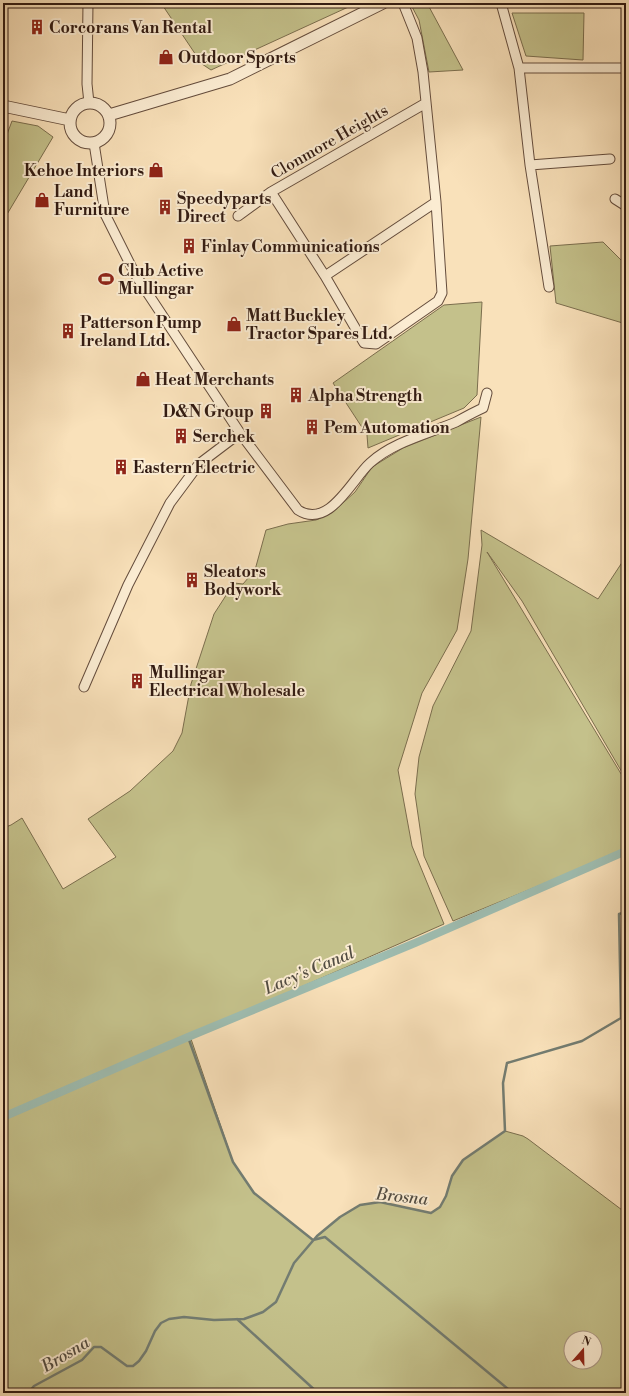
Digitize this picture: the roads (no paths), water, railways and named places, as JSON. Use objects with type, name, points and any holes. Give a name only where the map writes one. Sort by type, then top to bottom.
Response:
[{"type":"street","points":[[88,3],[87,84],[89,103]]},
{"type":"street","points":[[109,115],[230,79],[383,3]]},
{"type":"street","name":"Clonmore Heights","points":[[403,3],[417,38],[423,72],[436,202],[442,292],[438,301],[376,344],[364,343],[325,276],[271,192],[426,104]]},
{"type":"street","points":[[501,3],[519,68],[530,165],[549,288]]},
{"type":"street","points":[[519,68],[626,68]]},
{"type":"street","points":[[89,103],[101,106],[109,115],[110,127],[108,132],[105,137],[94,143],[88,143],[76,138],[70,127],[72,115],[79,106],[89,103]]},
{"type":"street","points":[[3,106],[70,120]]},
{"type":"street","points":[[94,143],[105,214],[135,274],[240,433],[298,510],[305,515],[318,514],[335,505],[353,485],[367,466],[380,454],[483,408],[486,394]]},
{"type":"street","points":[[530,165],[610,159]]},
{"type":"street","points":[[238,216],[271,192]]},
{"type":"street","points":[[615,199],[626,206]]},
{"type":"street","points":[[325,276],[436,202]]},
{"type":"street","points":[[84,687],[128,585],[170,503],[199,464],[240,433]]},
{"type":"waterway","name":"Lacy's Canal","points":[[3,1117],[188,1037],[415,943],[626,851]]},
{"type":"waterway","name":"Brosna","points":[[28,1393],[34,1386],[82,1360],[94,1347],[101,1347],[127,1366],[133,1366],[139,1361],[146,1351],[155,1331],[161,1323],[169,1319],[184,1317],[214,1320],[244,1319],[263,1312],[276,1302],[294,1263],[317,1236],[340,1217],[360,1205],[380,1202],[431,1213],[440,1207],[446,1196],[452,1176],[463,1160],[505,1131],[503,1083],[507,1063],[582,1041],[621,1018],[619,914],[626,912]]},
{"type":"waterway","name":"Brosna","points":[[188,1037],[233,1162],[254,1193],[313,1240],[325,1237],[513,1393]]},
{"type":"waterway","points":[[237,1319],[318,1393]]},
{"type":"place","name":"Corcorans Van Rental","points":[[37,27]]},
{"type":"place","name":"Outdoor Sports","points":[[166,57]]},
{"type":"place","name":"Kehoe Interiors","points":[[156,170]]},
{"type":"place","name":"Land Furniture","points":[[42,200]]},
{"type":"place","name":"Speedyparts Direct","points":[[165,207]]},
{"type":"place","name":"Finlay Communications","points":[[189,246]]},
{"type":"place","name":"Club Active Mullingar","points":[[106,279]]},
{"type":"place","name":"Matt Buckley Tractor Spares Ltd.","points":[[234,324]]},
{"type":"place","name":"Patterson Pump Ireland Ltd.","points":[[68,331]]},
{"type":"place","name":"Heat Merchants","points":[[143,379]]},
{"type":"place","name":"Alpha Strength","points":[[296,395]]},
{"type":"place","name":"D&N Group","points":[[266,411]]},
{"type":"place","name":"Pem Automation","points":[[312,427]]},
{"type":"place","name":"Serchek","points":[[181,436]]},
{"type":"place","name":"Eastern Electric","points":[[121,467]]},
{"type":"place","name":"Sleators Bodywork","points":[[192,580]]},
{"type":"place","name":"Mullingar Electrical Wholesale","points":[[137,681]]}]
